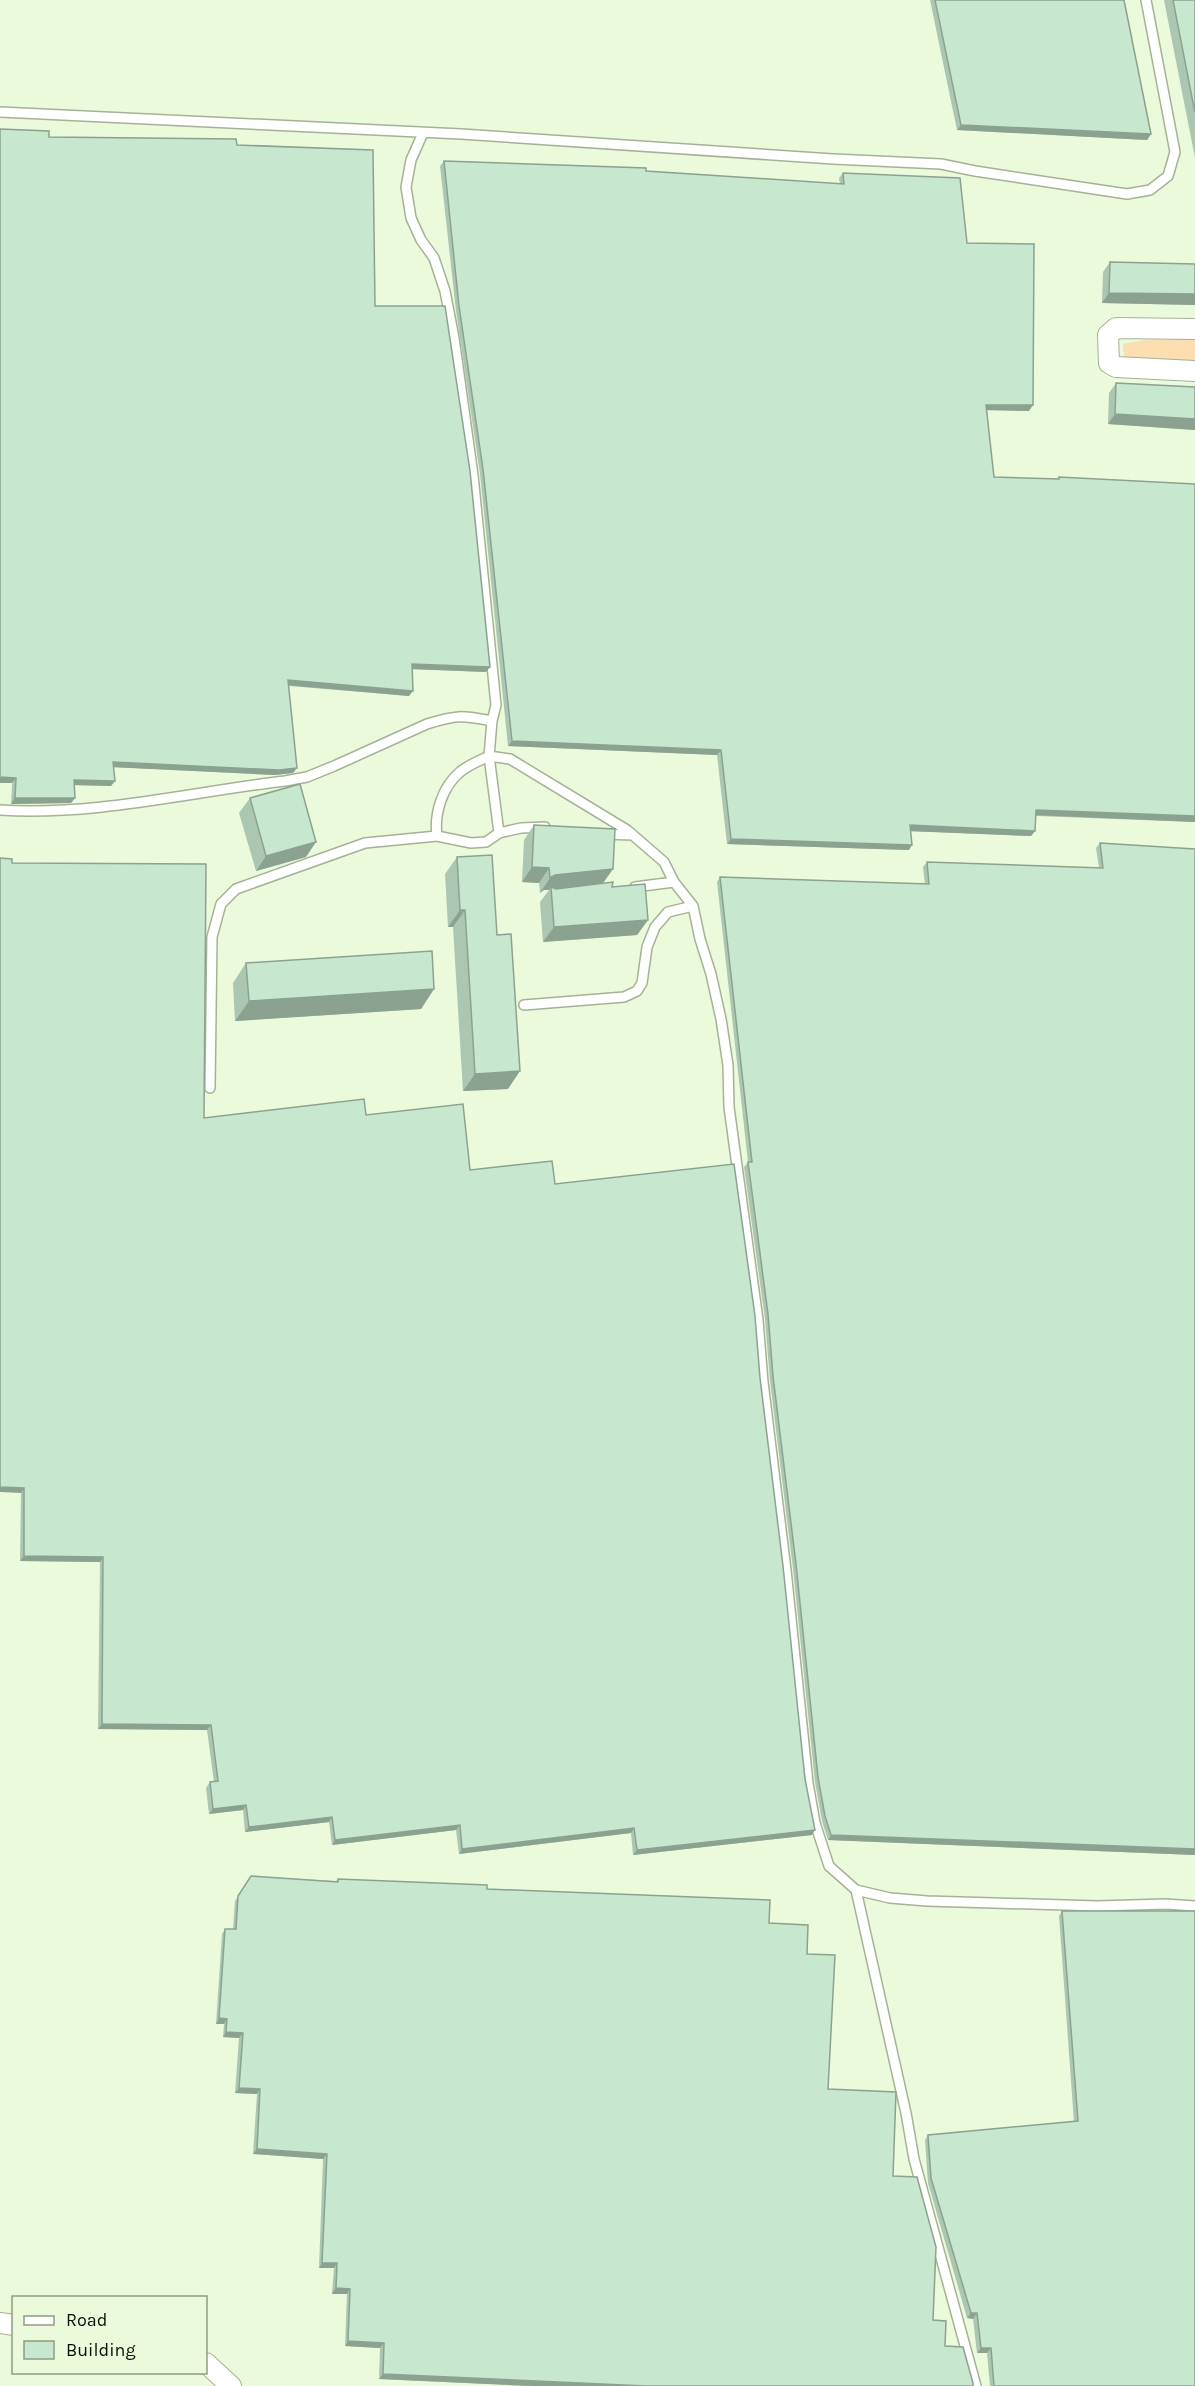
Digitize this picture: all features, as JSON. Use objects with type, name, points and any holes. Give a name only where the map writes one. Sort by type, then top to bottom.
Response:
[{"type":"street","points":[[1195,329],[1116,328],[1108,335],[1109,363],[1116,367],[1195,371]]},
{"type":"street","points":[[207,2364],[231,2386]]},
{"type":"lane","points":[[0,112],[632,144],[833,159],[941,164],[1127,195],[1150,190],[1168,176],[1175,152],[1146,0]]},
{"type":"lane","points":[[423,133],[411,160],[406,187],[411,218],[421,240],[434,258],[445,291],[454,338],[473,475],[496,705],[489,756],[499,834]]},
{"type":"lane","points":[[0,810],[39,812],[99,807],[285,781],[307,777],[427,724],[447,718],[462,715],[492,721]]},
{"type":"lane","points":[[437,836],[435,821],[450,783],[461,771],[489,756],[510,759],[633,835],[664,862],[674,882],[693,906],[722,1019],[728,1065],[729,1107],[758,1320],[808,1784],[815,1823],[829,1866],[856,1890],[890,1898],[1097,1906],[1166,1904],[1195,1906]]},
{"type":"lane","points":[[210,1088],[212,937],[221,904],[236,889],[258,880],[289,872],[364,843],[437,836],[471,843],[486,842],[499,834],[521,828],[550,827]]},
{"type":"lane","points":[[595,834],[633,835]]},
{"type":"lane","points":[[627,887],[674,882]]},
{"type":"lane","points":[[524,1005],[624,997],[637,991],[642,983],[646,947],[655,927],[668,912],[693,906]]},
{"type":"lane","points":[[856,1890],[914,2159],[976,2386]]},
{"type":"shaded area","points":[[1195,339],[1195,361],[1139,361],[1124,358],[1123,344],[1144,340]]},
{"type":"building","points":[[935,0],[1124,0],[1151,134],[961,125]]},
{"type":"building","points":[[1173,0],[1195,0],[1195,113]]},
{"type":"building","points":[[0,129],[49,131],[49,137],[236,139],[237,145],[373,150],[375,306],[445,306],[470,471],[490,667],[412,664],[413,691],[288,680],[297,768],[279,770],[113,762],[115,781],[74,780],[75,798],[15,798],[16,778],[0,777]]},
{"type":"building","points":[[444,161],[646,168],[646,171],[844,184],[843,173],[960,178],[967,243],[1034,244],[1033,405],[986,405],[994,477],[1059,479],[1059,477],[1195,484],[1195,816],[1036,810],[1035,831],[910,825],[912,845],[731,839],[721,750],[512,741],[483,469],[459,306]]},
{"type":"building","points":[[1110,262],[1195,264],[1195,294],[1109,293]]},
{"type":"building","points":[[1116,383],[1195,387],[1195,419],[1115,414]]},
{"type":"building","points":[[300,784],[316,842],[266,856],[250,798]]},
{"type":"building","points":[[534,825],[615,829],[613,869],[555,875],[550,878],[549,868],[532,867]]},
{"type":"building","points":[[1100,843],[1195,849],[1195,1849],[831,1835],[818,1777],[768,1314],[748,1162],[752,1162],[720,877],[929,884],[927,862],[1103,868]]},
{"type":"building","points":[[492,855],[497,935],[511,934],[520,1071],[475,1074],[465,910],[460,910],[457,857]]},
{"type":"building","points":[[0,858],[12,859],[12,863],[206,864],[204,1118],[364,1099],[366,1115],[463,1104],[470,1170],[552,1161],[555,1184],[734,1164],[755,1316],[805,1779],[815,1830],[637,1850],[634,1828],[462,1849],[460,1825],[335,1840],[332,1817],[249,1827],[246,1805],[213,1809],[210,1782],[218,1781],[211,1725],[102,1724],[103,1557],[24,1556],[24,1488],[0,1487]]},
{"type":"building","points":[[613,882],[612,887],[645,884],[648,920],[554,927],[551,887],[556,889]]},
{"type":"building","points":[[432,951],[434,989],[249,1001],[246,963]]},
{"type":"building","points":[[251,1876],[338,1882],[338,1879],[487,1885],[487,1889],[770,1900],[769,1923],[808,1925],[807,1954],[835,1955],[828,2089],[896,2092],[893,2176],[917,2177],[936,2247],[933,2320],[946,2321],[945,2346],[963,2347],[973,2386],[646,2386],[383,2374],[384,2343],[348,2341],[350,2289],[336,2288],[337,2263],[322,2263],[327,2154],[257,2149],[260,2089],[239,2088],[243,2033],[226,2032],[227,2019],[219,2018],[225,1929],[236,1929],[238,1896]]},
{"type":"building","points":[[1062,1911],[1195,1911],[1195,2386],[994,2386],[991,2348],[981,2348],[977,2313],[971,2313],[931,2178],[928,2135],[1078,2121]]}]
